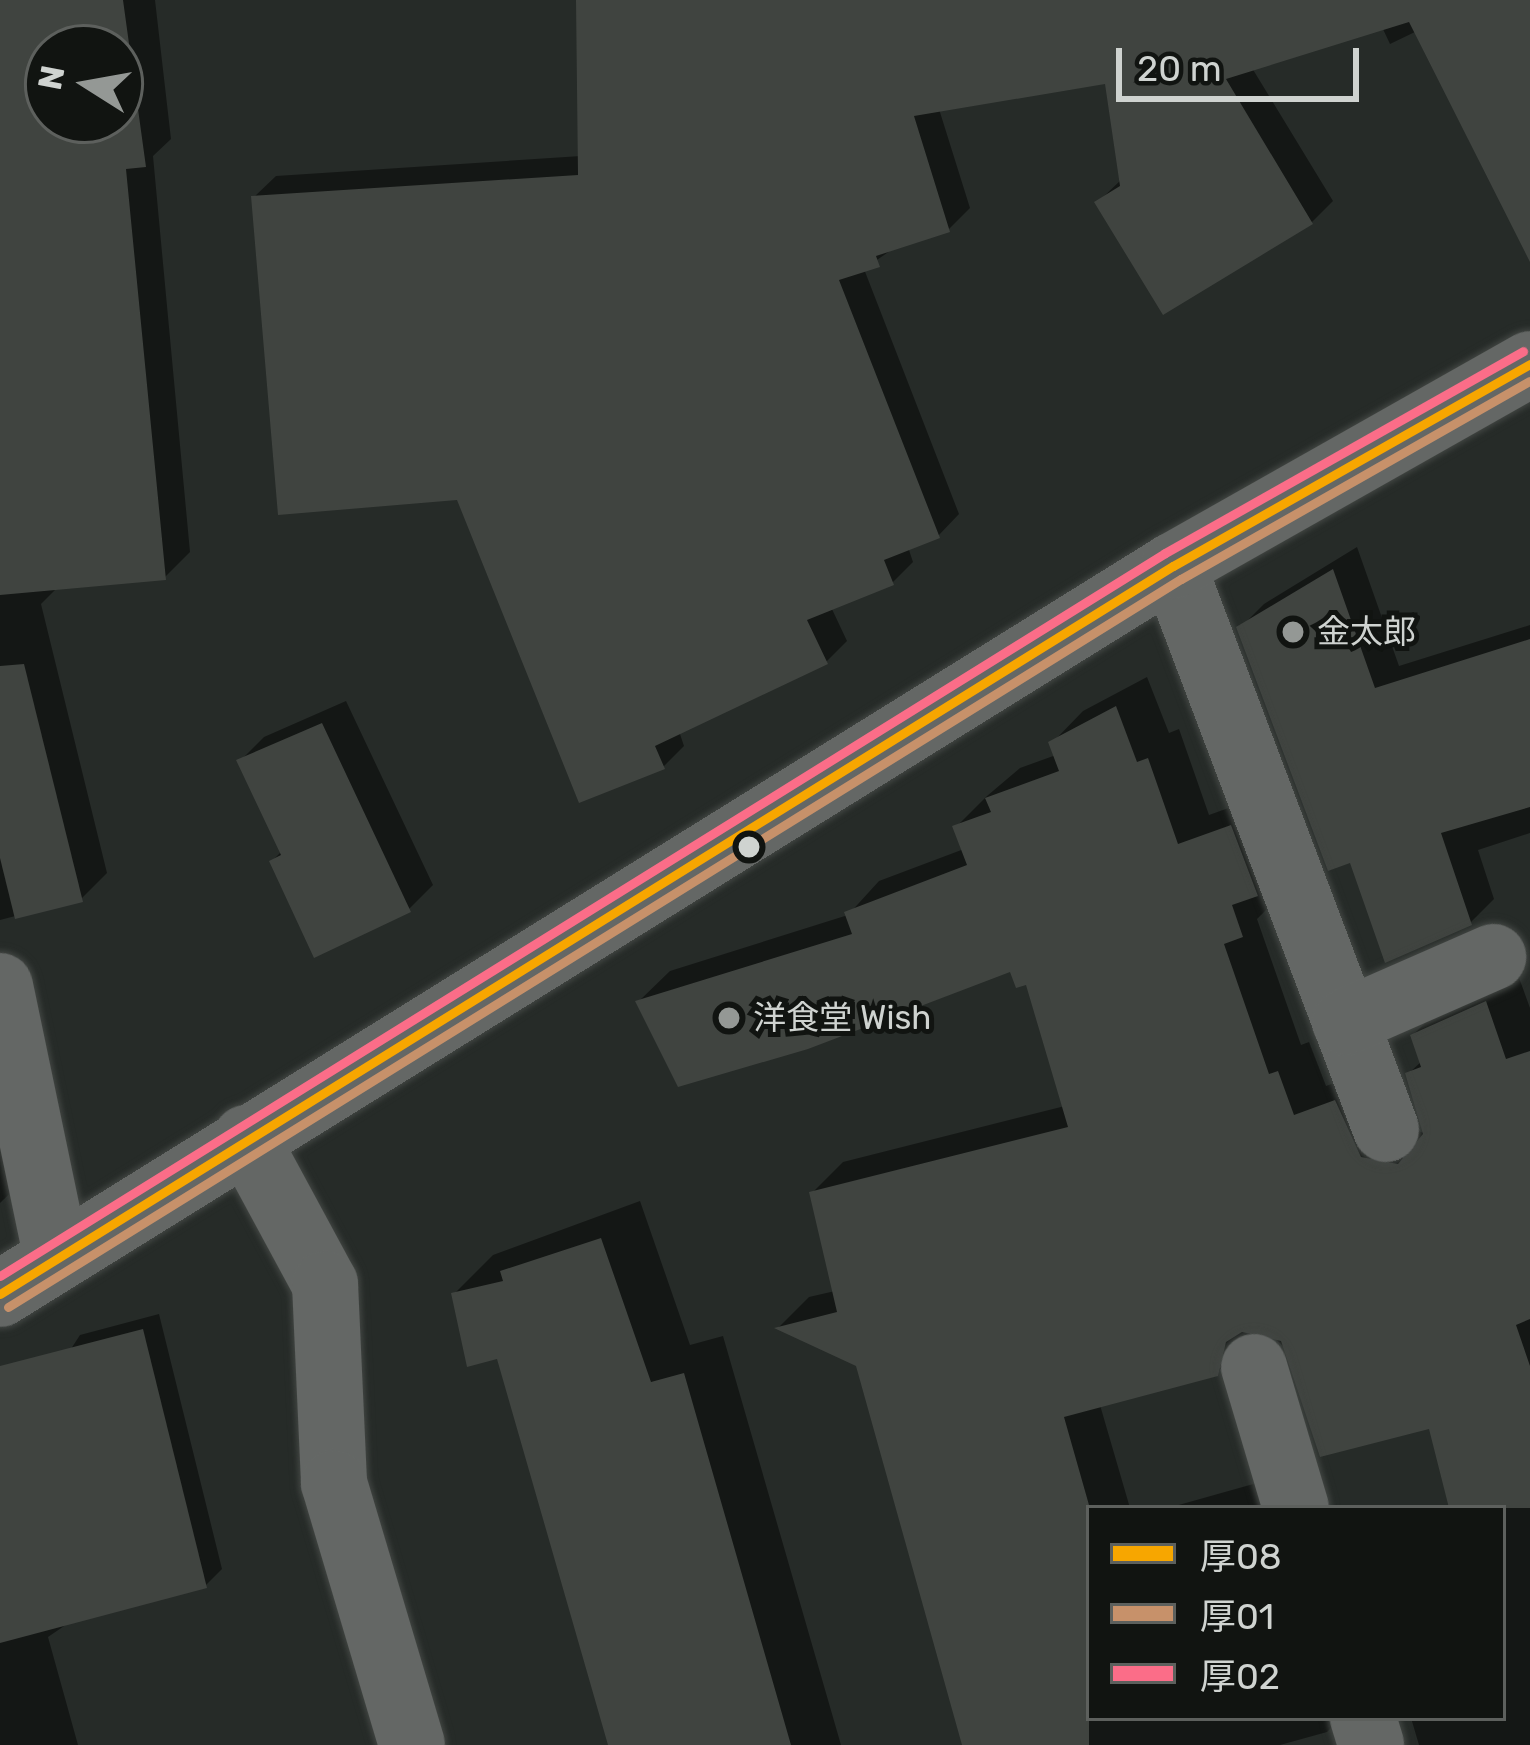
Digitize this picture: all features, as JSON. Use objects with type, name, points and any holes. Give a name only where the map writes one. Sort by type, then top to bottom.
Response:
[{"type":"street","points":[[0,1294],[1173,566],[1530,364]]},
{"type":"street","points":[[1173,566],[1385,1129]]},
{"type":"street","points":[[1345,1022],[1493,957]]},
{"type":"street","points":[[0,986],[57,1258]]},
{"type":"street","points":[[246,1138],[325,1284],[334,1483],[412,1745]]},
{"type":"street","points":[[1245,1408],[1294,1505]]},
{"type":"building","points":[[0,0],[123,0],[126,24],[24,24],[24,144],[143,144],[146,167],[126,169],[166,580],[0,595]]},
{"type":"building","points":[[576,0],[1530,0],[1530,262],[1409,22],[1226,79],[1313,224],[1163,315],[1094,202],[1120,186],[1105,84],[914,116],[950,232],[876,256],[880,267],[839,280],[940,538],[884,560],[894,585],[807,620],[828,664],[655,746],[665,769],[579,803],[457,500],[278,515],[251,196],[578,175]]},
{"type":"building","points":[[1333,569],[1375,688],[1530,639],[1530,807],[1441,833],[1472,925],[1385,963],[1350,863],[1328,871],[1236,627]]},
{"type":"building","points":[[24,664],[83,902],[15,919],[0,858],[0,666]]},
{"type":"building","points":[[1116,706],[1137,762],[1148,758],[1178,844],[1231,825],[1258,896],[1232,905],[1243,937],[1224,944],[1269,1074],[1278,1071],[1294,1115],[1335,1100],[1361,1157],[1398,1164],[1423,1134],[1405,1073],[1421,1067],[1410,1035],[1486,1001],[1506,1059],[1530,1051],[1530,1319],[1516,1325],[1530,1366],[1530,1508],[1448,1505],[1429,1429],[1320,1457],[1281,1341],[1242,1332],[1226,1342],[1218,1376],[1064,1417],[1089,1505],[1089,1745],[962,1745],[856,1366],[774,1328],[837,1312],[809,1192],[1068,1127],[1026,985],[1016,988],[1010,972],[808,1049],[678,1087],[635,1001],[852,934],[844,912],[967,865],[952,826],[991,812],[985,798],[1059,771],[1048,742]]},
{"type":"building","points":[[322,723],[411,912],[314,958],[269,861],[281,855],[236,760]]},
{"type":"building","points":[[601,1238],[651,1382],[684,1373],[791,1745],[608,1745],[497,1359],[467,1367],[451,1293],[503,1281],[500,1271]]},
{"type":"building","points":[[143,1329],[207,1588],[0,1643],[0,1366]]},
{"type":"transit line","name":"厚02","points":[[0,1276],[1165,553],[1523,351]]},
{"type":"transit line","name":"厚08","points":[[0,1294],[1173,566],[1530,364]]},
{"type":"transit line","name":"厚01","points":[[8,1307],[1181,579],[1530,381]]},
{"type":"place","name":"金太郎","points":[[1293,632]]},
{"type":"place","name":"洋食堂 Wish","points":[[729,1018]]}]
